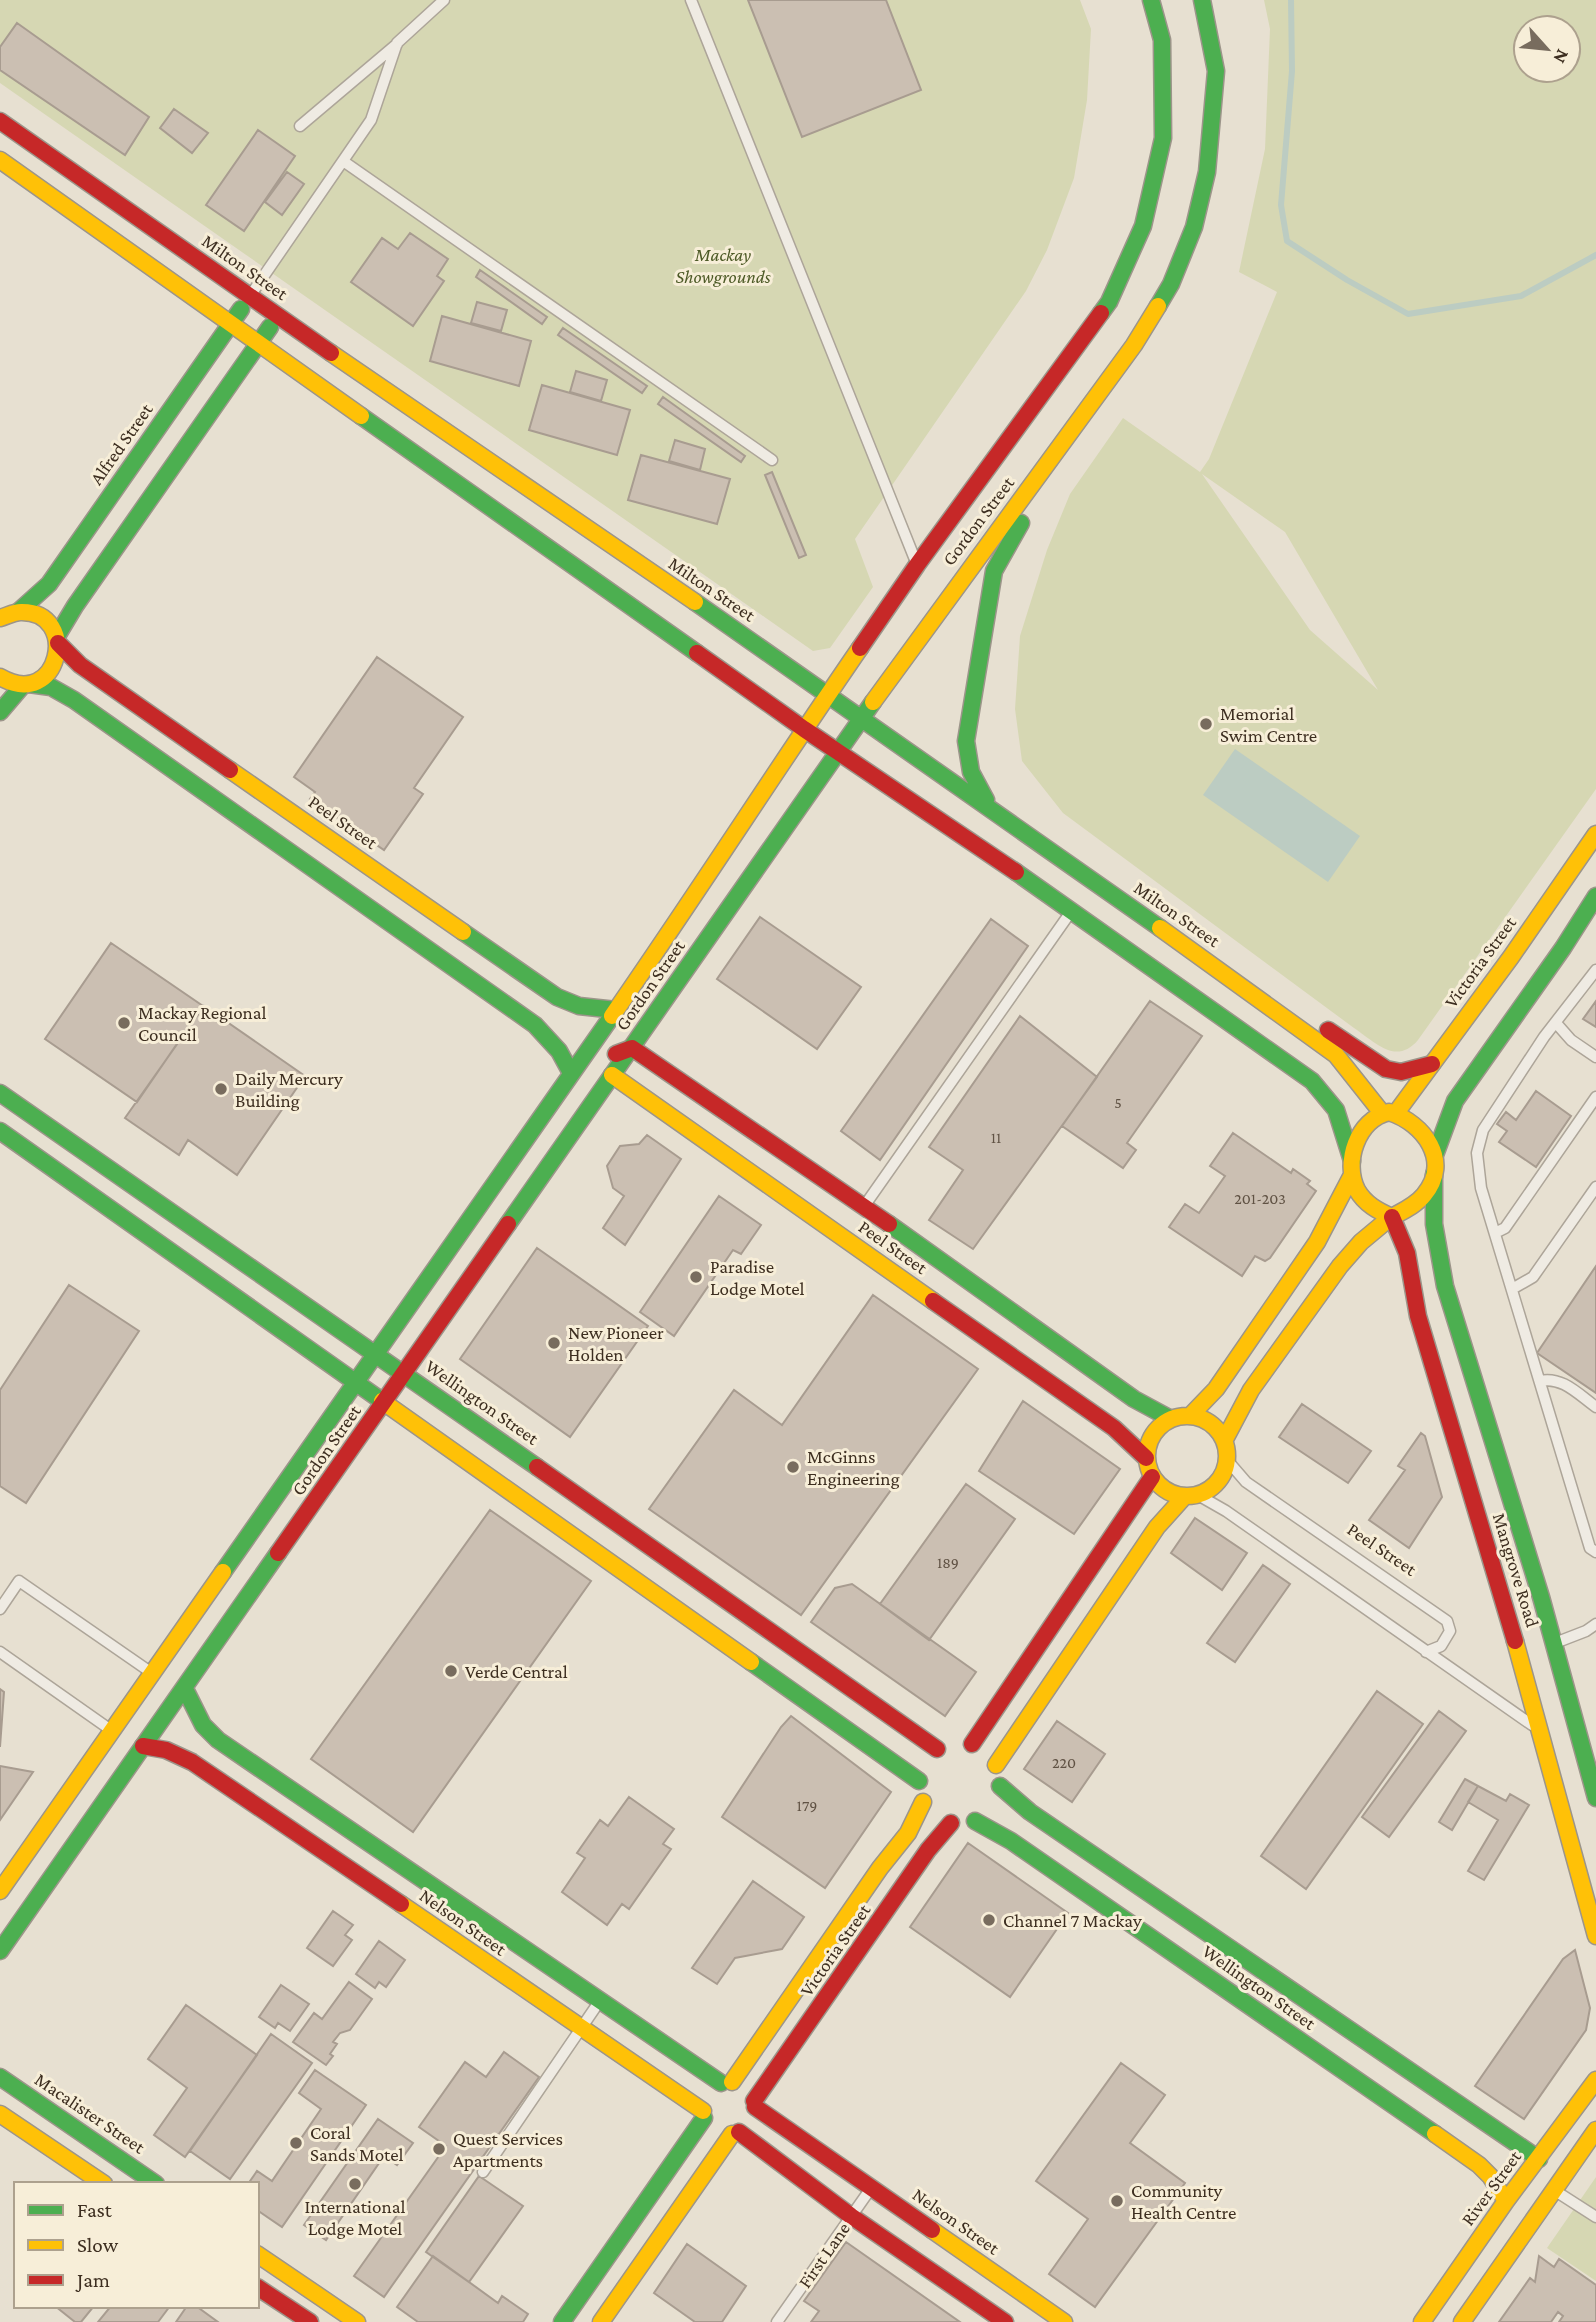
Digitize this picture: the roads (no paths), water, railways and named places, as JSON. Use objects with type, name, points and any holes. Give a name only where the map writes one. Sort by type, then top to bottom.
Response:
[{"type":"street","name":"Gordon Street","points":[[0,1891],[701,888],[804,729],[917,565],[1109,302],[1143,226],[1163,138],[1162,40],[1151,0]]},
{"type":"street","name":"Gordon Street","points":[[0,1951],[838,752],[1133,345],[1171,284],[1194,227],[1207,172],[1216,71],[1202,0]]},
{"type":"street","name":"Milton Street","points":[[0,121],[278,316],[863,718],[1245,988],[1336,1055],[1389,1113]]},
{"type":"street","points":[[0,160],[804,729],[1072,910],[1323,1090],[1337,1109],[1355,1189],[1376,1212],[1392,1217]]},
{"type":"street","name":"Alfred Street","points":[[8,612],[48,584],[250,296]]},
{"type":"street","points":[[0,712],[26,684],[48,673],[58,654],[57,640],[75,606],[278,316]]},
{"type":"street","points":[[994,812],[974,785],[967,764],[966,741],[994,571],[1080,420]]},
{"type":"street","name":"Peel Street","points":[[8,612],[31,612],[41,616],[50,624],[57,640],[80,665],[300,838],[425,926],[555,1045],[571,1073]]},
{"type":"street","name":"Peel Street","points":[[0,677],[13,683],[51,687],[74,700],[300,838],[425,926],[569,1003],[616,1010]]},
{"type":"street","name":"Victoria Street","points":[[1389,1113],[1432,1064],[1596,834]]},
{"type":"street","points":[[1224,1441],[1251,1390],[1340,1266],[1361,1242],[1419,1200],[1428,1190],[1443,1129],[1455,1101],[1563,948],[1596,896]]},
{"type":"street","points":[[1245,988],[1302,1011],[1386,1069],[1401,1072],[1432,1064]]},
{"type":"street","points":[[545,1111],[566,1104],[598,1062],[632,1048]]},
{"type":"street","name":"Peel Street","points":[[632,1048],[864,1206],[1134,1399],[1171,1419]]},
{"type":"street","name":"Peel Street","points":[[612,1075],[1114,1428],[1146,1458]]},
{"type":"street","name":"Wellington Street","points":[[0,1093],[377,1354],[941,1755]]},
{"type":"street","points":[[1190,1416],[1216,1389],[1328,1225],[1352,1168],[1357,1138],[1389,1113],[1427,1135],[1436,1155]]},
{"type":"street","points":[[0,1131],[383,1403],[941,1755],[982,1748],[996,1765],[1000,1786],[993,1806],[975,1821],[964,1824],[936,1814],[941,1755],[1152,1477]]},
{"type":"street","name":"Mangrove Road","points":[[1434,1174],[1433,1215],[1445,1286],[1555,1643],[1596,1798]]},
{"type":"street","name":"Mangrove Road","points":[[1392,1217],[1407,1254],[1418,1317],[1541,1731],[1596,1937]]},
{"type":"street","points":[[996,1765],[1157,1527],[1191,1496],[1209,1490],[1224,1472],[1227,1460],[1224,1441],[1211,1423],[1190,1416],[1171,1419],[1161,1426],[1153,1435],[1146,1458],[1152,1477],[1165,1491],[1191,1496]]},
{"type":"street","name":"Nelson Street","points":[[185,1689],[203,1726],[218,1740],[599,2001],[726,2083]]},
{"type":"street","points":[[198,1752],[218,1740]]},
{"type":"street","name":"Nelson Street","points":[[143,1746],[198,1752],[580,2028],[704,2114]]},
{"type":"street","name":"Wellington Street","points":[[1000,1786],[1030,1812],[1539,2159]]},
{"type":"street","name":"Victoria Street","points":[[726,2083],[908,1833],[936,1814]]},
{"type":"street","name":"Victoria Street","points":[[754,2104],[910,1879],[928,1850],[936,1814]]},
{"type":"street","name":"Wellington Street","points":[[975,1821],[1011,1841],[1479,2165],[1490,2176],[1506,2201]]},
{"type":"street","points":[[0,1937],[24,1917]]},
{"type":"street","name":"Macalister Street","points":[[0,2077],[153,2182]]},
{"type":"street","name":"River Street","points":[[1422,2322],[1506,2201],[1596,2080]]},
{"type":"street","points":[[562,2322],[704,2114],[707,2094],[726,2083],[746,2088],[754,2104],[751,2122],[736,2133],[601,2322]]},
{"type":"street","name":"Nelson Street","points":[[754,2104],[1064,2322]]},
{"type":"street","points":[[0,2114],[101,2182]]},
{"type":"street","points":[[704,2114],[715,2131],[736,2133],[1004,2322]]},
{"type":"street","points":[[1462,2322],[1596,2130]]},
{"type":"street","points":[[259,2255],[357,2322]]},
{"type":"street","points":[[259,2288],[310,2322]]},
{"type":"lane","points":[[300,126],[444,0]]},
{"type":"lane","points":[[691,0],[917,565]]},
{"type":"lane","points":[[250,296],[371,120],[397,43]]},
{"type":"lane","points":[[343,161],[772,460]]},
{"type":"lane","points":[[864,1206],[1072,910]]},
{"type":"lane","points":[[1596,970],[1500,1102],[1480,1137],[1477,1153],[1481,1188],[1590,1548],[1596,1552]]},
{"type":"lane","points":[[1556,1023],[1571,1040],[1596,1057]]},
{"type":"lane","points":[[1495,1233],[1505,1228],[1596,1097]]},
{"type":"lane","points":[[1512,1289],[1533,1277],[1596,1186]]},
{"type":"lane","points":[[1539,1381],[1558,1380],[1596,1407]]},
{"type":"lane","name":"Peel Street","points":[[1227,1460],[1246,1482],[1447,1620],[1450,1631],[1441,1646],[1426,1652]]},
{"type":"lane","points":[[1191,1496],[1226,1511],[1541,1731]]},
{"type":"lane","points":[[0,1609],[19,1581],[152,1672]]},
{"type":"lane","points":[[1555,1643],[1586,1631],[1596,1624]]},
{"type":"lane","points":[[0,1652],[112,1731]]},
{"type":"lane","points":[[483,2172],[599,2001]]},
{"type":"lane","name":"First Lane","points":[[776,2322],[872,2188]]},
{"type":"lane","points":[[1553,2190],[1596,2217]]},
{"type":"waterway","points":[[1291,0],[1292,71],[1281,205],[1287,241],[1347,280],[1408,314],[1521,296],[1596,255]]},
{"type":"place","name":"Memorial Swim Centre","points":[[1206,724]]},
{"type":"place","name":"Mackay Regional Council","points":[[124,1023]]},
{"type":"place","name":"Daily Mercury Building","points":[[221,1089]]},
{"type":"place","name":"Paradise Lodge Motel","points":[[696,1277]]},
{"type":"place","name":"New Pioneer Holden","points":[[554,1343]]},
{"type":"place","name":"McGinns Engineering","points":[[793,1467]]},
{"type":"place","name":"Verde Central","points":[[451,1671]]},
{"type":"place","name":"Channel 7 Mackay","points":[[989,1920]]},
{"type":"place","name":"Coral Sands Motel","points":[[296,2143]]},
{"type":"place","name":"Quest Services Apartments","points":[[439,2149]]},
{"type":"place","name":"International Lodge Motel","points":[[355,2184]]},
{"type":"place","name":"Community Health Centre","points":[[1117,2201]]},
{"type":"park label","name":"Mackay Showgrounds","points":[[723,265]]}]
